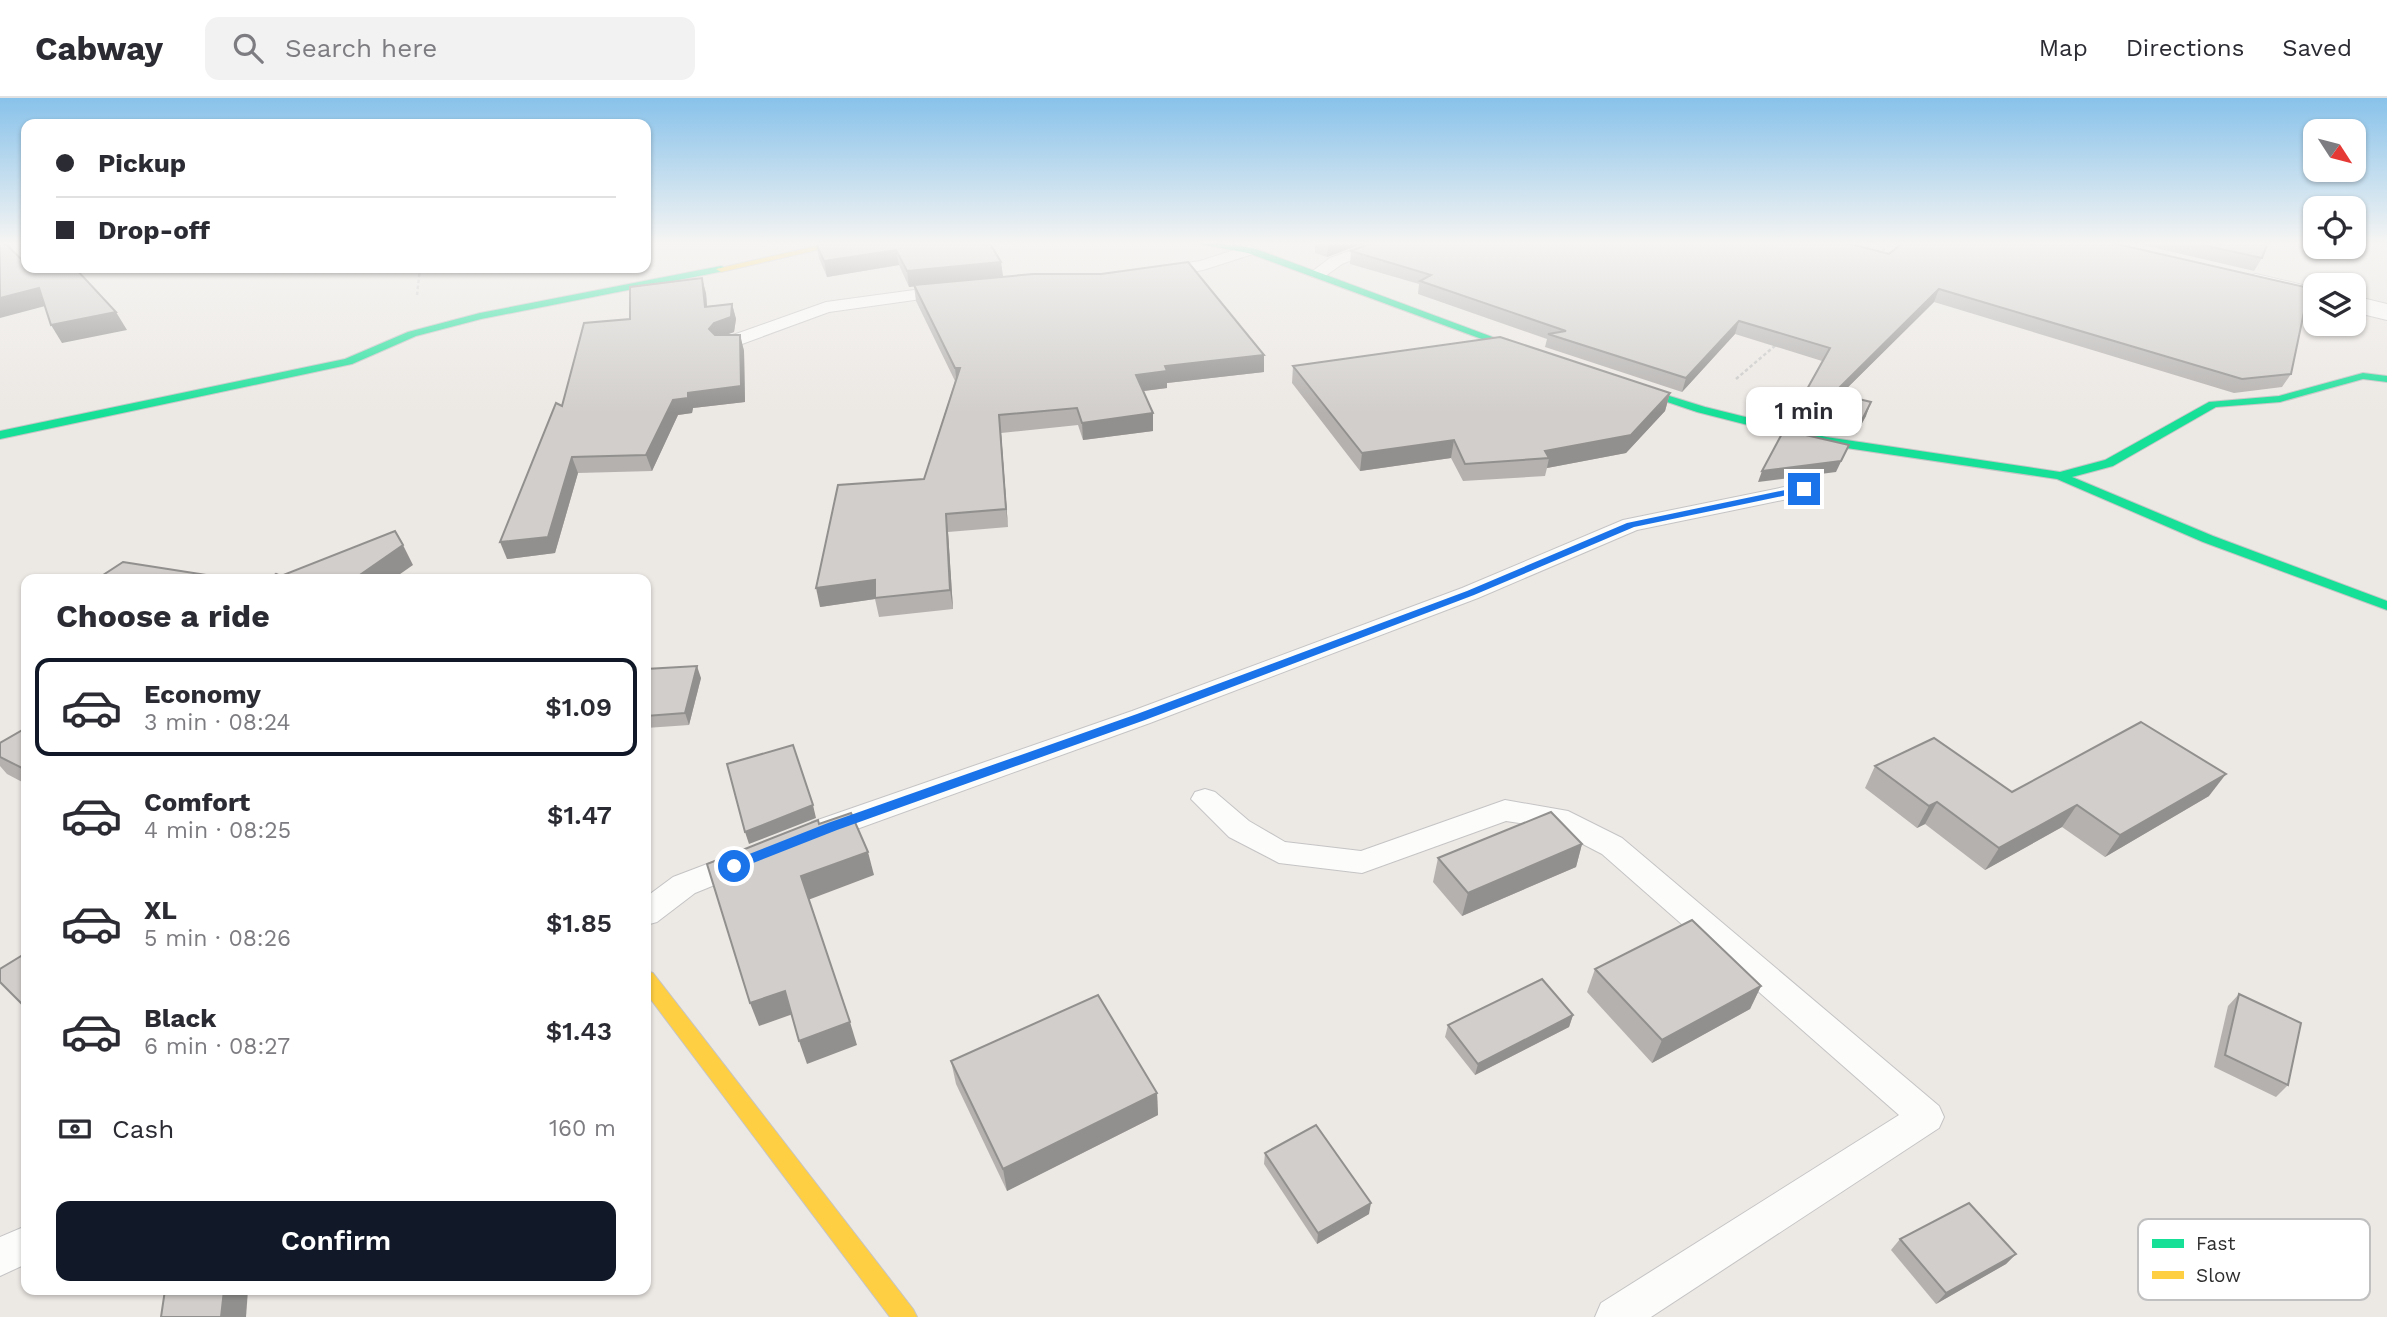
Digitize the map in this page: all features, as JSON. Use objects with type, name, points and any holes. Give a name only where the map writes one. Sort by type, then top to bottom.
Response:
[{"type":"street","points":[[0,435],[348,362],[412,334],[480,316],[571,299]]},
{"type":"street","points":[[1386,299],[1552,362]]},
{"type":"street","points":[[2366,307],[2387,312]]},
{"type":"street","points":[[2060,476],[2109,463],[2213,404],[2280,399],[2364,376],[2387,379]]},
{"type":"street","points":[[1602,379],[1701,410],[1826,441],[2060,476],[2208,539],[2387,606]]},
{"type":"street","points":[[651,986],[905,1317]]},
{"type":"lane","points":[[725,344],[826,307],[887,299]]},
{"type":"lane","points":[[795,841],[1141,717],[1445,603],[1631,525],[1804,489]]},
{"type":"lane","points":[[1205,799],[1239,829],[1279,852],[1362,862],[1505,810],[1558,818],[1612,846],[1926,1117],[1615,1317]]},
{"type":"lane","points":[[651,909],[684,885],[771,851]]},
{"type":"lane","points":[[0,1257],[21,1247]]},
{"type":"path","points":[[1701,410],[1782,339]]},
{"type":"building","points":[[43,299],[104,299],[116,312],[51,325]]},
{"type":"building","points":[[630,299],[704,299],[705,307],[732,304],[731,317],[714,323],[709,329],[715,335],[740,335],[741,386],[688,393],[688,398],[673,400],[646,455],[572,457],[548,537],[500,542],[556,403],[562,406],[584,323],[630,319]]},
{"type":"building","points":[[921,299],[1218,299],[1264,355],[1165,366],[1167,371],[1136,375],[1153,413],[1082,423],[1077,408],[999,415],[1006,509],[946,514],[950,590],[875,598],[875,580],[816,588],[838,485],[924,479],[960,368],[955,368]]},
{"type":"building","points":[[1472,299],[1929,299],[1834,393],[1871,402],[1862,420],[1797,407],[1830,348],[1739,321],[1686,378],[1548,334],[1566,331]]},
{"type":"building","points":[[1972,299],[2303,299],[2303,317],[2291,374],[2242,379]]},
{"type":"building","points":[[1500,337],[1670,393],[1631,435],[1545,451],[1549,458],[1465,464],[1454,440],[1362,453],[1293,366]]},
{"type":"building","points":[[1784,430],[1849,445],[1841,461],[1762,471]]},
{"type":"building","points":[[395,531],[403,545],[361,574],[286,574]]},
{"type":"building","points":[[123,562],[200,574],[105,574]]},
{"type":"building","points":[[697,666],[685,713],[651,716],[651,669]]},
{"type":"building","points":[[2141,722],[2226,774],[2120,835],[2077,805],[1999,848],[1937,802],[1929,806],[1875,766],[1934,738],[2012,792]]},
{"type":"building","points":[[21,731],[21,768],[0,757],[0,743]]},
{"type":"building","points":[[793,745],[813,805],[745,832],[727,764]]},
{"type":"building","points":[[1551,812],[1582,844],[1468,893],[1438,858]]},
{"type":"building","points":[[851,813],[868,852],[801,876],[850,1022],[799,1041],[785,991],[750,1003],[707,864],[818,820],[819,824]]},
{"type":"building","points":[[1692,920],[1761,986],[1662,1040],[1595,969]]},
{"type":"building","points":[[21,956],[21,1003],[0,982],[0,969]]},
{"type":"building","points":[[1542,979],[1573,1015],[1478,1064],[1448,1025]]},
{"type":"building","points":[[2239,994],[2301,1023],[2288,1085],[2225,1055]]},
{"type":"building","points":[[1098,995],[1157,1093],[1003,1169],[951,1061]]},
{"type":"building","points":[[1316,1125],[1371,1203],[1318,1233],[1265,1153]]},
{"type":"building","points":[[1969,1203],[2016,1254],[1946,1293],[1900,1239]]},
{"type":"building","points":[[164,1295],[223,1295],[221,1317],[161,1317]]},
{"type":"traffic: fast","points":[[0,435],[348,362],[412,334],[480,316],[568,299]]},
{"type":"traffic: fast","points":[[1382,299],[1540,357]]},
{"type":"traffic: fast","points":[[2060,476],[2109,463],[2213,404],[2280,399],[2363,376],[2387,379]]},
{"type":"traffic: fast","points":[[1617,383],[1701,410],[1826,441],[2060,476],[2208,539],[2387,606]]},
{"type":"traffic: slow","points":[[651,986],[905,1317]]},
{"type":"route","points":[[734,866],[832,826],[1141,717],[1470,593],[1631,525],[1804,489]]}]
